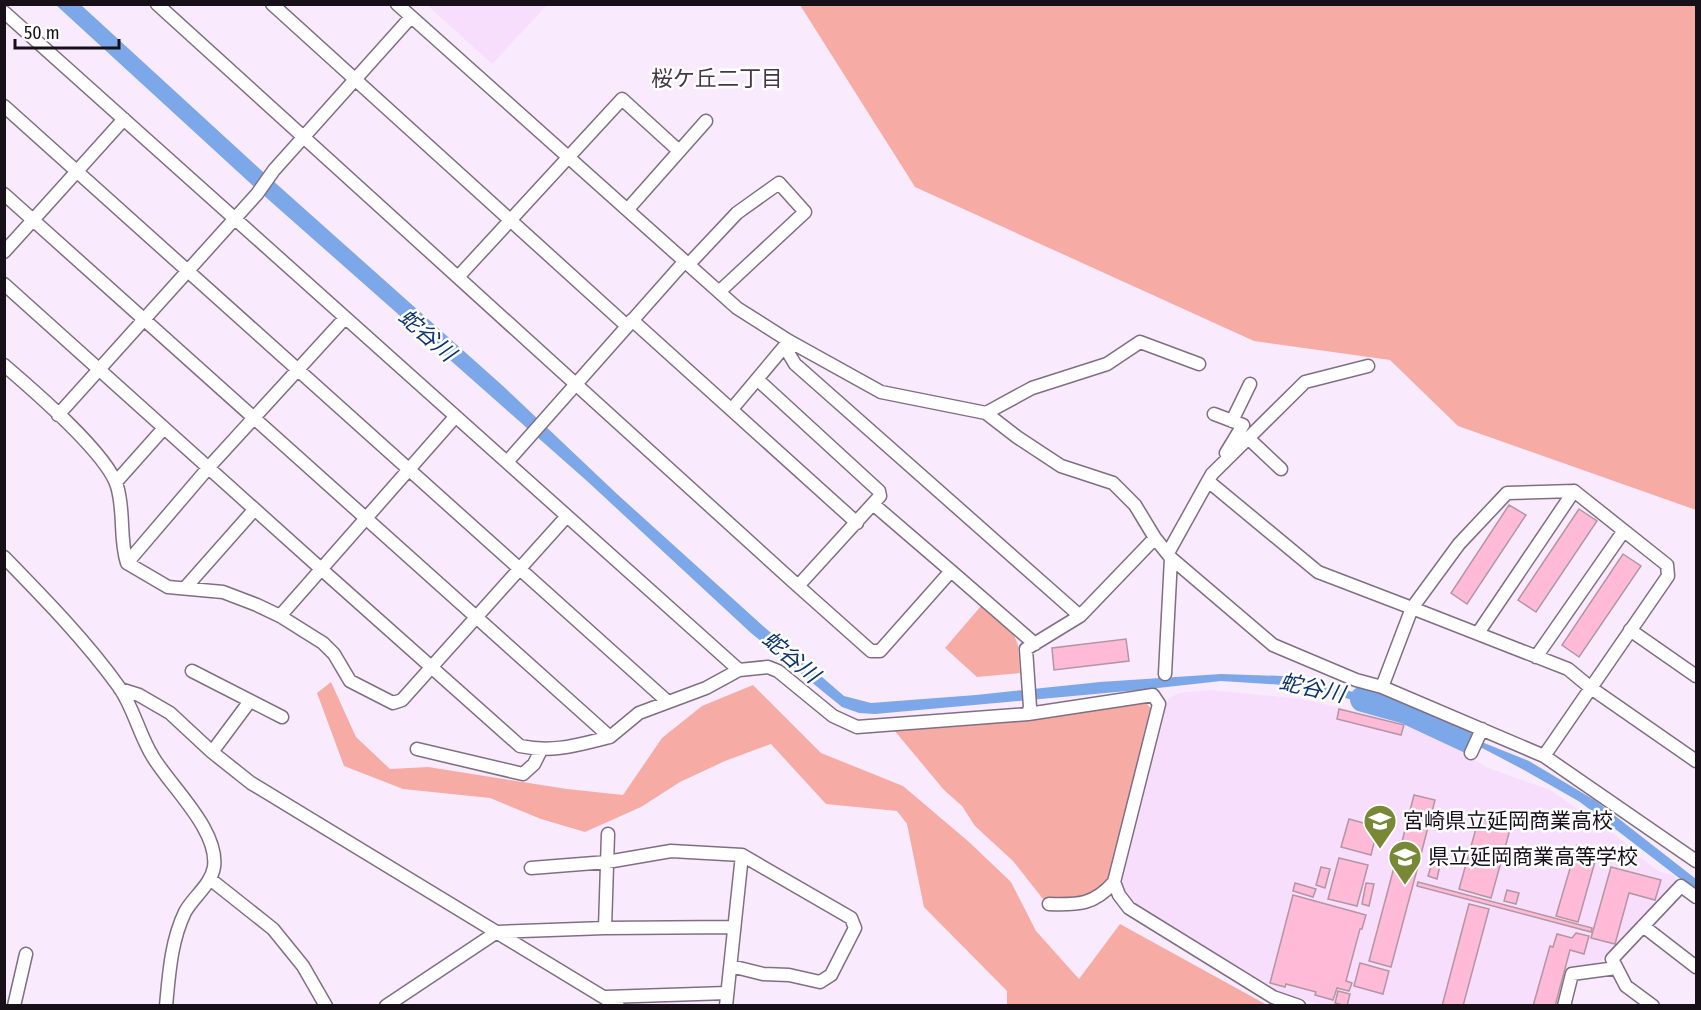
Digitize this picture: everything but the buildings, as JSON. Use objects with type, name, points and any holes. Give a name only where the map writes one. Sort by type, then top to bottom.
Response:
[{"type":"street","points":[[157,4],[302,138],[871,651],[880,651],[951,571]]},
{"type":"street","points":[[272,4],[509,219],[732,409],[857,523]]},
{"type":"street","points":[[397,4],[737,308],[789,341],[881,392],[986,413],[1061,466],[1113,483],[1135,506],[1155,538],[1169,555],[1273,645],[1356,680],[1382,687],[1544,756],[1696,861]]},
{"type":"street","points":[[4,12],[739,670]]},
{"type":"street","points":[[58,415],[257,194],[274,170],[411,17]]},
{"type":"street","points":[[458,277],[622,99],[679,151]]},
{"type":"street","points":[[4,106],[189,269],[668,702]]},
{"type":"street","points":[[4,252],[124,119]]},
{"type":"street","points":[[628,209],[706,121]]},
{"type":"street","points":[[507,462],[629,323],[687,263],[737,213],[778,183],[805,212],[720,291]]},
{"type":"street","points":[[4,194],[610,737]]},
{"type":"street","points":[[4,284],[520,746],[541,750],[563,748],[610,737],[639,713],[706,688],[739,670],[768,667],[778,670],[833,716],[857,727],[1153,695],[1159,704],[1114,882],[1105,893],[1092,901],[1072,905],[1049,904]]},
{"type":"street","points":[[127,563],[209,467],[345,318]]},
{"type":"street","points":[[732,409],[789,341]]},
{"type":"street","points":[[789,341],[789,354],[795,364],[1080,616]]},
{"type":"street","points":[[986,413],[1032,388],[1107,364],[1140,342],[1199,364]]},
{"type":"street","points":[[4,365],[97,453],[116,482],[122,506],[123,551],[127,563],[168,587],[223,592],[280,616],[323,643],[334,654],[350,681],[393,704],[402,700],[567,516]]},
{"type":"street","points":[[1210,478],[1305,381],[1368,366]]},
{"type":"street","points":[[758,380],[879,491],[880,496],[798,586]]},
{"type":"street","points":[[1232,421],[1250,384]]},
{"type":"street","points":[[1165,674],[1169,555],[1210,478],[1244,425],[1214,414]]},
{"type":"street","points":[[280,616],[455,417]]},
{"type":"street","points":[[116,482],[164,428]]},
{"type":"street","points":[[1248,438],[1281,469]]},
{"type":"street","points":[[1210,478],[1318,572],[1568,669],[1591,688],[1696,761]]},
{"type":"street","points":[[1382,687],[1412,608],[1459,544],[1507,493],[1574,491],[1667,565],[1668,576],[1544,756]]},
{"type":"street","points":[[1478,633],[1574,491]]},
{"type":"street","points":[[873,504],[1035,644]]},
{"type":"street","points":[[185,588],[254,510]]},
{"type":"street","points":[[1536,657],[1623,532]]},
{"type":"street","points":[[1029,710],[1026,649],[1080,616],[1155,538]]},
{"type":"street","points":[[4,557],[63,620],[120,689],[152,756],[204,828],[212,847],[214,865],[210,879],[186,910],[176,934],[166,1005]]},
{"type":"street","points":[[1630,630],[1696,676]]},
{"type":"street","points":[[192,671],[282,717]]},
{"type":"street","points":[[120,689],[139,695],[170,712],[212,752],[251,783],[618,1005]]},
{"type":"street","points":[[212,752],[250,701]]},
{"type":"street","points":[[1472,751],[1481,730]]},
{"type":"street","points":[[417,749],[523,774],[534,764],[541,750]]},
{"type":"street","points":[[605,928],[608,834]]},
{"type":"street","points":[[531,868],[607,862],[672,851],[742,855],[851,918],[855,928],[831,975],[820,982],[789,975],[763,974],[731,966]]},
{"type":"street","points":[[605,998],[727,999],[742,855]]},
{"type":"street","points":[[210,879],[273,929],[303,966],[326,1005]]},
{"type":"street","points":[[1114,882],[1119,895],[1129,908],[1273,996],[1299,1005]]},
{"type":"street","points":[[1653,1005],[1626,986],[1612,959],[1681,886],[1696,897]]},
{"type":"street","points":[[1643,926],[1696,967]]},
{"type":"street","points":[[386,1005],[497,932],[734,927]]},
{"type":"street","points":[[14,1005],[26,954]]},
{"type":"street","points":[[1564,1005],[1572,974],[1616,968]]},
{"type":"shaded area","points":[[427,5],[547,5],[492,64]]},
{"type":"shaded area","points":[[800,5],[1696,5],[1696,510],[1458,426],[1390,360],[1254,341],[915,187]]},
{"type":"shaded area","points":[[981,606],[1014,635],[1018,645],[1020,673],[977,677],[945,648]]},
{"type":"shaded area","points":[[331,682],[356,737],[390,769],[428,767],[567,789],[623,795],[662,738],[702,706],[753,685],[821,753],[903,786],[969,842],[1011,882],[1036,931],[1079,979],[1120,924],[1267,1005],[1007,1005],[1007,991],[924,907],[907,824],[897,811],[826,804],[771,744],[725,761],[680,782],[641,807],[585,832],[541,819],[490,798],[403,789],[344,766],[317,693]]},
{"type":"shaded area","name":"宮崎県立延岡商業高校","points":[[1210,690],[1302,699],[1403,722],[1488,768],[1550,790],[1614,834],[1651,866],[1660,872],[1673,875],[1677,881],[1594,967],[1569,968],[1559,1005],[1325,1006],[1275,991],[1134,903],[1127,897],[1120,880],[1166,700],[1179,693]]},
{"type":"shaded area","points":[[1146,703],[1153,711],[1109,884],[1100,891],[1071,900],[1043,899],[1013,861],[975,826],[962,806],[944,790],[894,730],[1013,722]]},
{"type":"water","points":[[56,5],[81,5],[262,171],[503,386],[617,494],[844,696],[871,703],[1100,682],[1221,674],[1283,676],[1333,686],[1369,697],[1529,761],[1596,801],[1696,879],[1696,891],[1580,802],[1524,770],[1484,749],[1412,717],[1321,691],[1284,685],[1221,681],[875,714],[859,713],[842,707],[751,633],[587,481],[261,193]]},
{"type":"waterway","name":"蛇谷川","points":[[1363,699],[1406,711],[1468,740]]},
{"type":"place","name":"宮崎県立延岡商業高校","points":[[1380,850]]},
{"type":"place","name":"県立延岡商業高等学校","points":[[1405,886]]},
{"type":"district","name":"桜ケ丘二丁目","points":[[717,78]]}]
